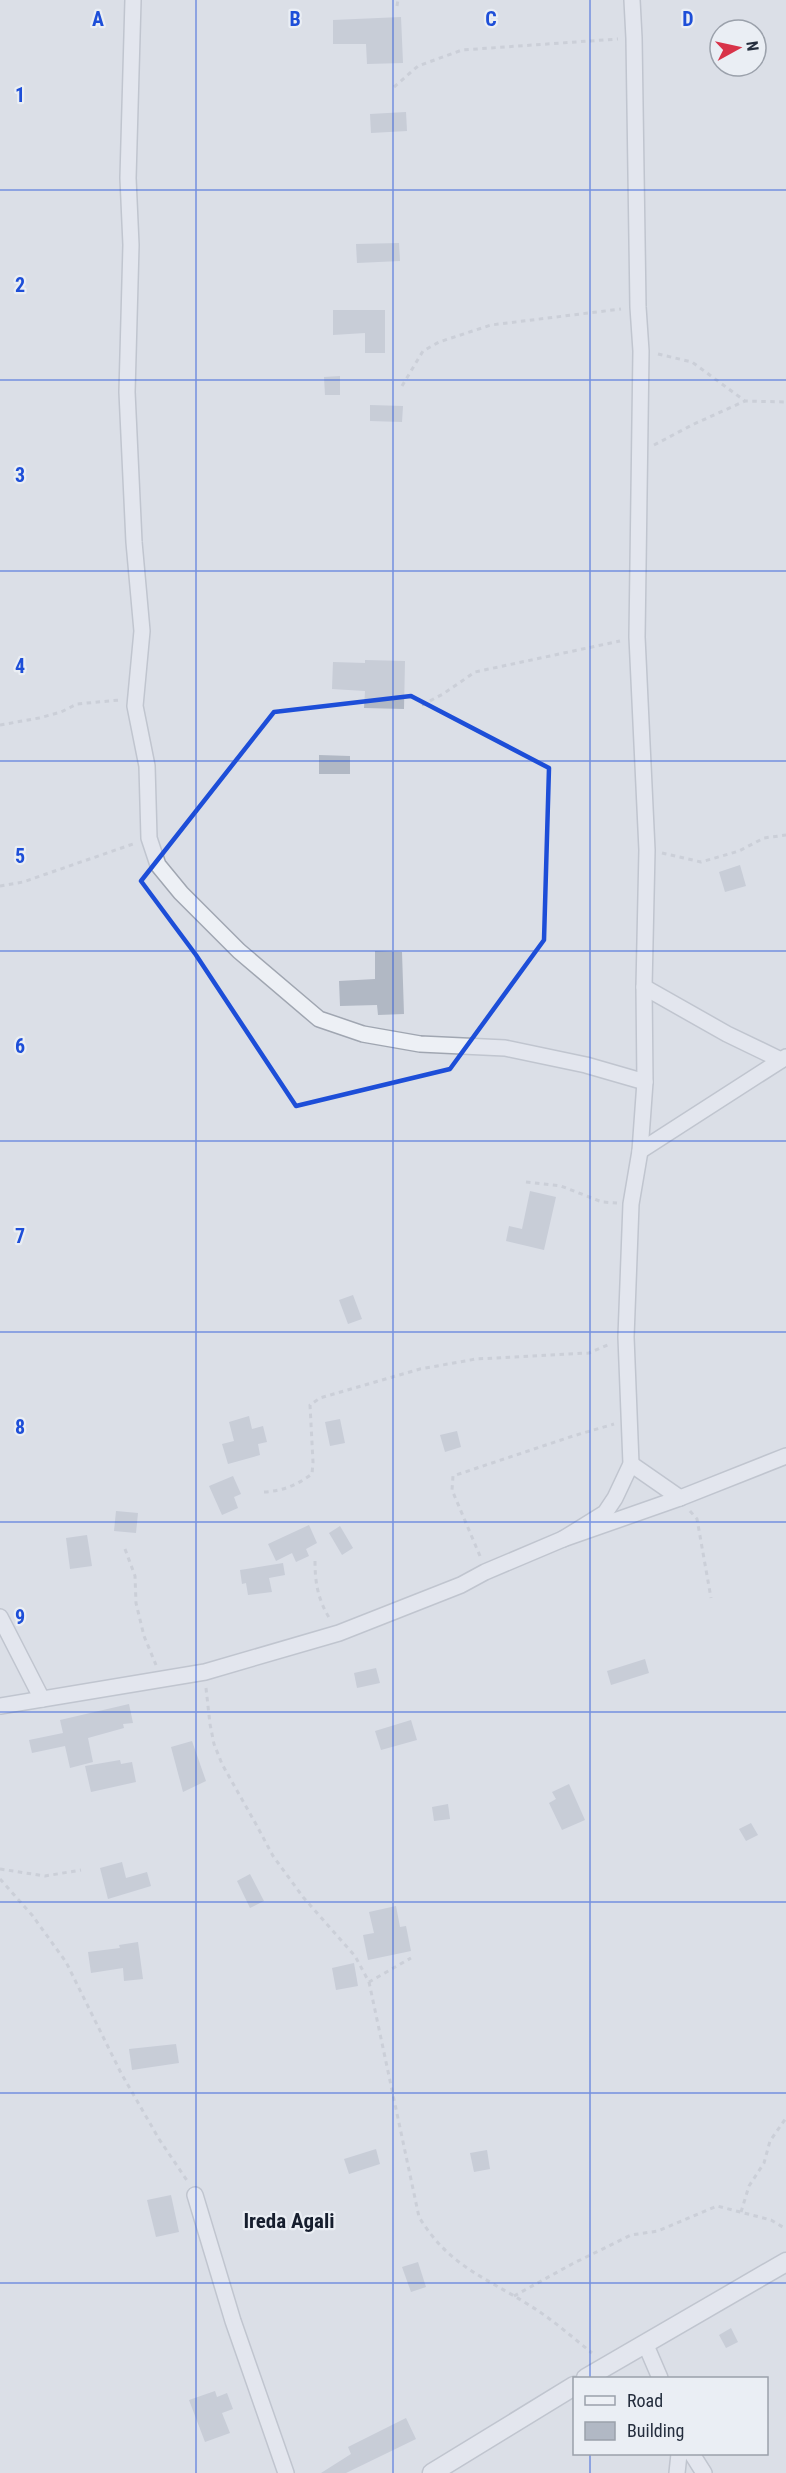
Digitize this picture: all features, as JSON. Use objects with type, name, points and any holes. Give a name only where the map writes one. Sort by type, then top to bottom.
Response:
[{"type":"street","points":[[133,0],[128,177],[131,244],[127,392],[142,631],[135,706],[147,766],[149,838],[158,865],[181,893],[239,951],[319,1019],[363,1034],[420,1044],[505,1048],[586,1065],[645,1082]]},
{"type":"street","points":[[563,1539],[605,1513],[615,1498],[631,1464],[626,1337],[631,1204],[640,1150],[645,1082],[644,987],[647,850],[637,637],[641,351],[638,308],[632,0]]},
{"type":"street","points":[[644,987],[727,1034],[784,1059]]},
{"type":"street","points":[[640,1150],[784,1059]]},
{"type":"street","points":[[0,1706],[205,1672],[339,1633],[461,1585],[485,1572],[563,1539],[680,1498],[786,1456]]},
{"type":"street","points":[[631,1464],[680,1498]]},
{"type":"street","points":[[0,1617],[42,1699]]},
{"type":"street","points":[[195,2194],[233,2321],[286,2473]]},
{"type":"street","points":[[589,2377],[786,2262]]},
{"type":"street","points":[[645,2343],[659,2377]]},
{"type":"street","points":[[432,2473],[573,2387]]},
{"type":"street","points":[[677,2473],[679,2455]]},
{"type":"street","points":[[693,2455],[704,2473]]},
{"type":"path","points":[[397,6],[398,0]]},
{"type":"path","points":[[394,87],[418,66],[462,50],[634,38]]},
{"type":"path","points":[[402,386],[423,351],[439,342],[491,325],[638,308]]},
{"type":"path","points":[[641,351],[668,355],[692,363],[745,401]]},
{"type":"path","points":[[638,451],[664,442],[694,424],[745,401],[786,402]]},
{"type":"path","points":[[422,705],[475,672],[637,637]]},
{"type":"path","points":[[0,725],[61,712],[77,704],[124,699],[135,706]]},
{"type":"path","points":[[647,850],[701,862],[739,851],[764,838],[786,835]]},
{"type":"path","points":[[0,886],[23,882],[149,838]]},
{"type":"path","points":[[526,1182],[561,1186],[602,1202],[631,1204]]},
{"type":"path","points":[[264,1492],[279,1491],[301,1482],[312,1474],[310,1406],[320,1398],[420,1369],[476,1359],[589,1353],[626,1337]]},
{"type":"path","points":[[485,1572],[453,1490],[453,1476],[629,1420]]},
{"type":"path","points":[[680,1498],[697,1519],[711,1599]]},
{"type":"path","points":[[125,1549],[135,1576],[136,1603],[144,1636],[162,1678]]},
{"type":"path","points":[[315,1561],[315,1584],[323,1608],[339,1633]]},
{"type":"path","points":[[205,1672],[210,1724],[222,1764],[273,1856],[303,1898],[355,1956],[369,1982],[419,2217],[432,2238],[447,2254],[549,2320],[608,2365]]},
{"type":"path","points":[[0,1869],[45,1875],[81,1870]]},
{"type":"path","points":[[0,1879],[32,1915],[66,1962],[121,2073],[159,2139],[195,2194]]},
{"type":"path","points":[[369,1982],[411,1958]]},
{"type":"path","points":[[741,2212],[749,2186],[764,2163],[770,2141],[786,2118]]},
{"type":"path","points":[[514,2296],[630,2235],[658,2231],[717,2206],[771,2220],[786,2229]]},
{"type":"highlighted area","points":[[411,696],[549,768],[544,940],[450,1069],[296,1106],[196,955],[141,881],[274,712]]},
{"type":"building","points":[[401,17],[403,63],[367,64],[366,44],[333,44],[333,20]]},
{"type":"building","points":[[406,112],[407,131],[371,133],[370,114]]},
{"type":"building","points":[[399,243],[400,261],[357,263],[356,244]]},
{"type":"building","points":[[333,310],[385,310],[385,353],[365,353],[365,333],[333,335]]},
{"type":"building","points":[[340,376],[340,395],[325,395],[324,377]]},
{"type":"building","points":[[370,405],[403,406],[402,422],[370,421]]},
{"type":"building","points":[[365,660],[405,661],[404,709],[364,708],[365,691],[332,689],[333,662],[365,663]]},
{"type":"building","points":[[319,755],[350,756],[350,774],[319,774]]},
{"type":"building","points":[[740,865],[746,886],[725,892],[719,872]]},
{"type":"building","points":[[375,951],[402,952],[404,1014],[378,1015],[377,1005],[340,1006],[339,981],[375,979]]},
{"type":"building","points":[[530,1191],[556,1197],[544,1250],[506,1241],[509,1226],[522,1229]]},
{"type":"building","points":[[353,1295],[362,1319],[348,1324],[339,1300]]},
{"type":"building","points":[[249,1416],[252,1429],[263,1426],[267,1442],[258,1444],[260,1455],[228,1464],[222,1444],[234,1441],[229,1422]]},
{"type":"building","points":[[340,1419],[345,1443],[330,1446],[325,1422]]},
{"type":"building","points":[[457,1431],[461,1447],[445,1452],[440,1435]]},
{"type":"building","points":[[233,1476],[241,1494],[234,1497],[238,1508],[222,1515],[209,1486]]},
{"type":"building","points":[[116,1511],[138,1513],[136,1533],[114,1531]]},
{"type":"building","points":[[309,1525],[317,1543],[306,1549],[309,1556],[296,1562],[292,1553],[276,1561],[268,1544]]},
{"type":"building","points":[[340,1526],[353,1548],[342,1555],[329,1533]]},
{"type":"building","points":[[87,1535],[92,1566],[70,1569],[66,1538]]},
{"type":"building","points":[[283,1563],[285,1575],[269,1578],[272,1592],[248,1595],[246,1583],[242,1584],[240,1570]]},
{"type":"building","points":[[645,1659],[649,1673],[611,1685],[607,1671]]},
{"type":"building","points":[[376,1668],[380,1683],[357,1688],[354,1673]]},
{"type":"building","points":[[129,1704],[133,1723],[123,1724],[124,1728],[88,1738],[93,1762],[70,1768],[65,1746],[32,1753],[29,1740],[63,1733],[60,1720]]},
{"type":"building","points":[[411,1720],[417,1740],[381,1750],[375,1731]]},
{"type":"building","points":[[192,1741],[206,1781],[183,1792],[171,1747]]},
{"type":"building","points":[[120,1760],[121,1764],[132,1762],[136,1782],[91,1792],[85,1766]]},
{"type":"building","points":[[569,1784],[585,1820],[562,1830],[549,1803],[556,1799],[552,1792]]},
{"type":"building","points":[[448,1804],[450,1819],[434,1821],[432,1807]]},
{"type":"building","points":[[751,1823],[758,1835],[746,1841],[739,1829]]},
{"type":"building","points":[[122,1862],[126,1878],[147,1872],[151,1886],[108,1899],[100,1868]]},
{"type":"building","points":[[250,1874],[264,1901],[250,1908],[237,1881]]},
{"type":"building","points":[[396,1906],[400,1927],[406,1926],[411,1951],[368,1960],[363,1935],[374,1933],[369,1912]]},
{"type":"building","points":[[138,1942],[143,1979],[124,1981],[123,1968],[91,1973],[88,1952],[120,1948],[119,1945]]},
{"type":"building","points":[[354,1963],[358,1986],[336,1990],[332,1968]]},
{"type":"building","points":[[176,2044],[179,2063],[132,2070],[129,2049]]},
{"type":"building","points":[[376,2149],[380,2164],[349,2174],[344,2159]]},
{"type":"building","points":[[487,2150],[490,2169],[474,2172],[470,2153]]},
{"type":"building","points":[[171,2195],[179,2232],[156,2237],[147,2200]]},
{"type":"building","points":[[418,2262],[426,2287],[411,2292],[402,2267]]},
{"type":"building","points":[[731,2328],[738,2342],[726,2348],[719,2335]]},
{"type":"building","points":[[215,2391],[217,2397],[227,2393],[233,2409],[222,2413],[230,2433],[205,2442],[189,2400]]},
{"type":"building","points":[[406,2418],[416,2439],[346,2473],[321,2473],[351,2454],[348,2447]]},
{"type":"district","name":"Ireda Agali","points":[[289,2221]]}]
